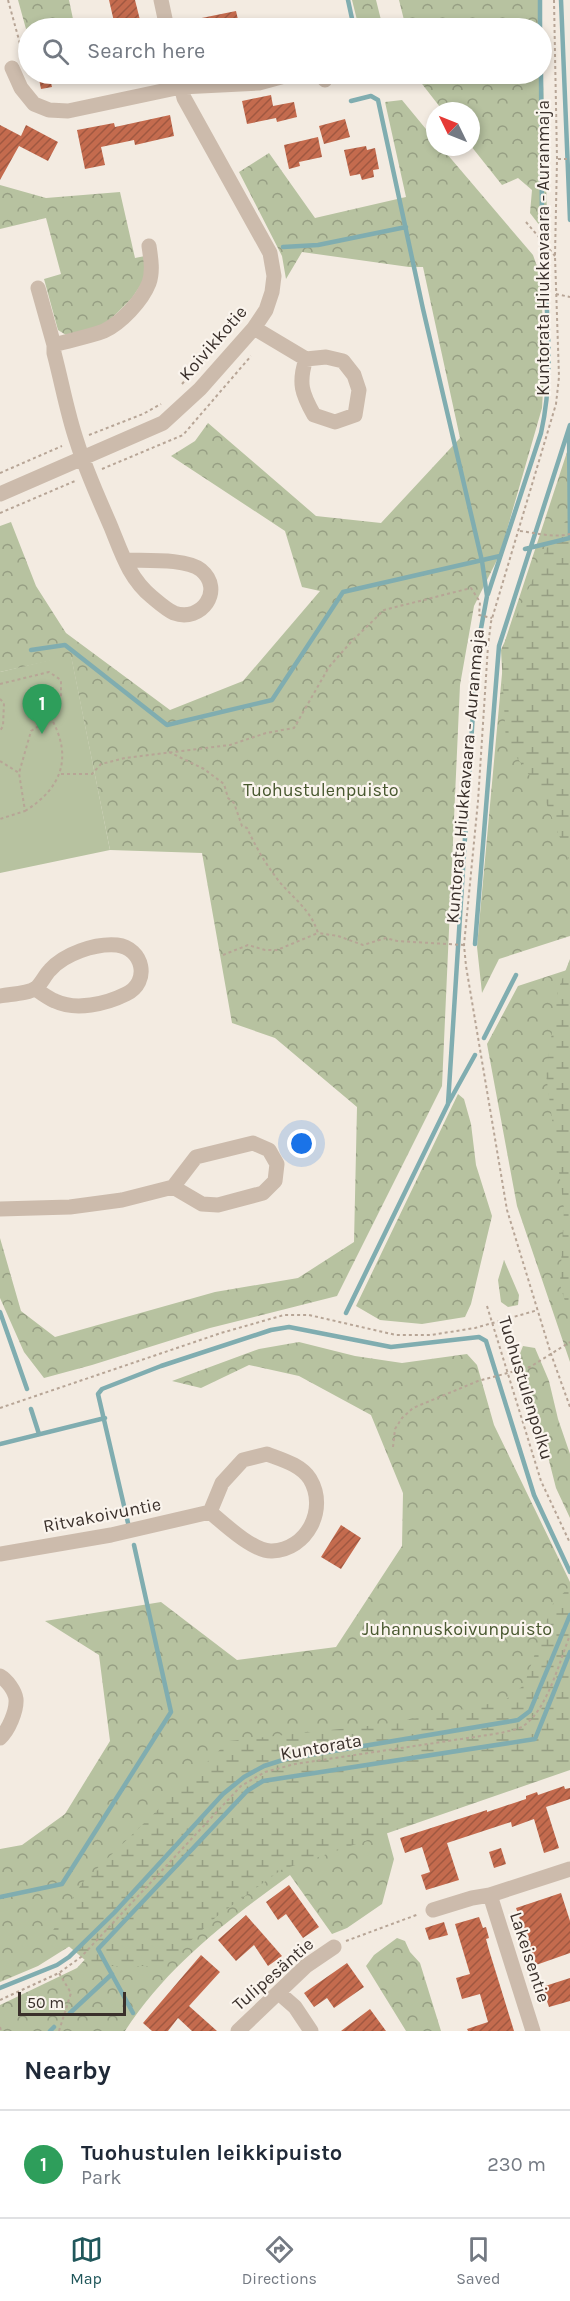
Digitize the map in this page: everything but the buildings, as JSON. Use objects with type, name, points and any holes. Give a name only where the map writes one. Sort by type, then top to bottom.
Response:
[{"type":"street","points":[[161,0],[165,18]]},
{"type":"street","points":[[12,68],[18,81]]},
{"type":"street","points":[[19,84],[34,104],[49,110],[68,111],[165,84]]},
{"type":"street","name":"Koivikkotie","points":[[0,494],[164,423],[200,390],[254,328],[266,310],[274,276],[270,253],[184,98],[180,84]]},
{"type":"street","points":[[54,345],[106,330],[122,318],[137,302],[149,283],[152,264],[149,246]]},
{"type":"street","points":[[38,288],[76,440],[83,459],[125,560],[134,581],[175,613],[192,615],[207,605],[211,585],[201,570],[183,563],[125,560]]},
{"type":"street","points":[[254,328],[306,359],[326,357],[343,361],[354,375],[359,390],[355,415],[335,422],[314,416],[302,395],[301,372],[306,359]]},
{"type":"street","points":[[0,996],[35,989],[61,959],[93,948],[116,945],[128,948],[138,956],[142,967],[141,978],[129,993],[105,1002],[73,1007],[55,1001],[35,989]]},
{"type":"street","points":[[0,1209],[70,1207],[122,1200],[173,1187],[196,1157],[253,1143],[269,1150],[277,1164],[275,1181],[263,1193],[218,1205],[202,1204],[173,1187]]},
{"type":"street","points":[[267,1454],[294,1464],[310,1479],[317,1497],[314,1524],[296,1544],[271,1551],[245,1541],[210,1512],[222,1483],[243,1460],[267,1454]]},
{"type":"street","name":"Ritvakoivuntie","points":[[0,1554],[111,1535],[210,1512]]},
{"type":"street","points":[[0,1676],[6,1680],[16,1699],[9,1730],[0,1738]]},
{"type":"street","name":"Lakeisentie","points":[[433,1910],[490,1895],[570,1869]]},
{"type":"street","name":"Lakeisentie","points":[[490,1895],[533,2031]]},
{"type":"street","name":"Tulipesäntie","points":[[238,2031],[306,1966],[334,1947]]},
{"type":"street","points":[[279,1993],[295,2007],[311,2031]]},
{"type":"path","points":[[8,0],[18,36]]},
{"type":"path","name":"Kuntorata Hiukkavaara - Auranmaja","points":[[554,0],[557,159],[555,256],[559,377],[556,404],[491,618],[478,801],[463,944],[507,1210],[551,1354],[570,1407]]},
{"type":"path","points":[[12,68],[18,58]]},
{"type":"path","points":[[557,159],[570,159]]},
{"type":"path","points":[[526,222],[555,256]]},
{"type":"path","points":[[556,294],[570,297]]},
{"type":"path","points":[[181,385],[251,306]]},
{"type":"path","points":[[0,473],[143,414],[168,400]]},
{"type":"path","points":[[519,531],[536,532],[543,536],[570,534]]},
{"type":"path","points":[[61,774],[92,774],[101,764],[167,752],[230,745],[266,733],[294,728],[329,667],[384,610],[471,588],[480,602],[479,615],[491,618]]},
{"type":"path","points":[[0,684],[49,672],[61,680],[61,697],[51,718],[31,731],[19,773],[25,811]]},
{"type":"path","points":[[0,699],[4,703],[3,726],[0,731]]},
{"type":"path","points":[[0,819],[25,811],[38,803],[50,791],[61,774],[57,728],[51,718]]},
{"type":"path","points":[[167,752],[204,769],[224,784],[228,798],[234,803],[242,826],[247,828],[273,874],[301,903],[314,921],[318,933]]},
{"type":"path","points":[[0,761],[19,773]]},
{"type":"path","points":[[223,955],[248,945],[265,950],[277,950],[318,933],[338,936],[363,945],[386,938],[397,941],[463,944]]},
{"type":"path","name":"Tuohustulenpolku","points":[[487,1306],[541,1481],[570,1543]]},
{"type":"path","points":[[0,1408],[221,1333],[284,1315],[309,1315],[396,1335],[431,1335],[493,1324],[538,1310]]},
{"type":"path","points":[[393,1447],[394,1428],[413,1408],[478,1381],[530,1368],[570,1342]]},
{"type":"path","name":"Kuntorata","points":[[0,2000],[59,1972],[81,1957],[241,1786],[265,1772],[295,1764],[501,1733],[523,1726],[535,1714],[544,1699],[570,1635]]},
{"type":"path","points":[[334,1947],[354,1937],[433,1910]]},
{"type":"path","points":[[59,1972],[71,1993],[59,2031]]},
{"type":"green space","points":[[18,0],[69,0],[73,18],[23,18]]},
{"type":"green space","points":[[352,0],[376,0],[380,18],[356,18]]},
{"type":"green space","points":[[399,0],[540,0],[541,18],[404,18]]},
{"type":"green space","points":[[422,84],[543,84],[547,216],[540,226],[530,213],[532,190],[518,178],[502,185],[479,156],[480,102],[436,102]]},
{"type":"green space","name":"Tuohustulenpuisto","points":[[402,100],[426,129],[426,156],[449,156],[533,255],[540,275],[545,356],[542,408],[500,554],[474,606],[460,685],[442,1086],[337,1296],[210,1328],[44,1378],[24,1352],[0,1298],[0,1238],[21,1311],[55,1337],[215,1292],[298,1278],[354,1242],[357,1107],[275,1038],[232,1023],[202,853],[110,850],[71,656],[0,672],[0,526],[11,522],[36,586],[66,633],[170,710],[243,681],[320,591],[302,587],[285,531],[171,456],[195,441],[208,423],[316,516],[381,523],[460,438],[423,267],[302,252],[286,279],[282,256],[239,172],[269,153],[315,218],[406,197],[385,102]]},
{"type":"green space","points":[[0,185],[46,198],[120,192],[135,258],[145,256],[144,280],[132,298],[103,326],[66,335],[58,330],[44,279],[61,274],[46,218],[0,229]]},
{"type":"green space","points":[[570,443],[570,936],[499,959],[482,993],[477,947],[505,641]]},
{"type":"green space","points":[[570,517],[570,863],[543,795],[506,742],[501,650],[553,534]]},
{"type":"green space","points":[[71,655],[110,850],[0,873],[0,672]]},
{"type":"green space","points":[[570,959],[570,1317],[560,1285],[564,1209],[546,1074],[558,990]]},
{"type":"green space","points":[[570,969],[570,1362],[517,1206],[487,1044],[518,986]]},
{"type":"green space","points":[[458,1094],[464,1099],[471,1124],[476,1165],[492,1216],[471,1304],[465,1317],[422,1324],[380,1320],[356,1306]]},
{"type":"green space","points":[[504,1260],[519,1295],[518,1305],[508,1307],[501,1302],[498,1280]]},
{"type":"green space","name":"Juhannuskoivunpuisto","points":[[299,1342],[355,1356],[402,1363],[467,1354],[477,1365],[494,1425],[570,1582],[570,1595],[530,1697],[73,1944],[38,1966],[0,1982],[0,1849],[22,1845],[65,1814],[110,1741],[99,1655],[45,1621],[161,1602],[237,1660],[336,1647],[402,1546],[403,1493],[371,1415],[299,1376],[249,1365],[201,1388],[172,1381],[259,1349]]},
{"type":"green space","points":[[523,1346],[535,1348],[549,1381],[558,1419],[570,1454],[570,1518],[556,1488],[543,1437],[521,1389],[517,1361]]},
{"type":"green space","points":[[570,1586],[570,1770],[281,1870],[216,1917],[164,1966],[92,1966],[52,1932],[82,1883],[229,1741],[386,1724],[504,1701],[524,1685],[552,1605]]},
{"type":"green space","name":"Juhannuskoivunpuisto","points":[[232,1801],[385,1826],[394,1859],[382,1904],[347,1928],[332,1934],[290,1875],[244,1909],[179,1965],[142,2007],[125,2031],[0,2031],[0,2005],[77,1968]]},
{"type":"green space","points":[[397,1938],[405,1941],[410,1952],[420,1963],[441,2031],[406,2031],[366,1966],[374,1955]]},
{"type":"waterway","points":[[348,0],[352,18]]},
{"type":"waterway","points":[[540,0],[540,18]]},
{"type":"waterway","points":[[561,0],[570,220]]},
{"type":"waterway","points":[[541,84],[542,225]]},
{"type":"waterway","points":[[346,1313],[448,1104],[477,650],[487,596],[482,561],[423,309],[378,100],[371,96],[351,101]]},
{"type":"waterway","points":[[283,247],[318,245],[406,227]]},
{"type":"waterway","points":[[488,594],[541,433],[545,413],[549,355],[545,277]]},
{"type":"waterway","points":[[475,944],[499,646],[570,425]]},
{"type":"waterway","points":[[569,432],[570,538]]},
{"type":"waterway","points":[[525,549],[570,538]]},
{"type":"waterway","points":[[31,650],[65,645],[167,725],[272,700],[343,592],[500,556]]},
{"type":"waterway","points":[[484,1038],[516,975]]},
{"type":"waterway","points":[[449,1102],[475,1055]]},
{"type":"waterway","points":[[0,1312],[27,1389]]},
{"type":"waterway","points":[[128,1523],[98,1394],[102,1389],[161,1366],[271,1330],[289,1327],[391,1347],[479,1337],[486,1341],[534,1495],[570,1572]]},
{"type":"waterway","points":[[31,1409],[39,1434]]},
{"type":"waterway","points":[[0,1444],[105,1418]]},
{"type":"waterway","points":[[0,1897],[62,1884],[171,1712],[134,1545]]},
{"type":"waterway","points":[[0,1988],[57,1965],[69,1957],[114,1913],[223,1794],[244,1777],[264,1766],[286,1759],[518,1720],[530,1711],[570,1615]]},
{"type":"waterway","points":[[133,2013],[98,1949],[247,1791],[263,1781],[535,1739],[570,1652]]},
{"type":"waterway","points":[[70,2013],[112,1974]]},
{"type":"waterway","points":[[50,2031],[54,2027]]},
{"type":"place","name":"Tuohustulen leikkipuisto","points":[[42,734]]}]
